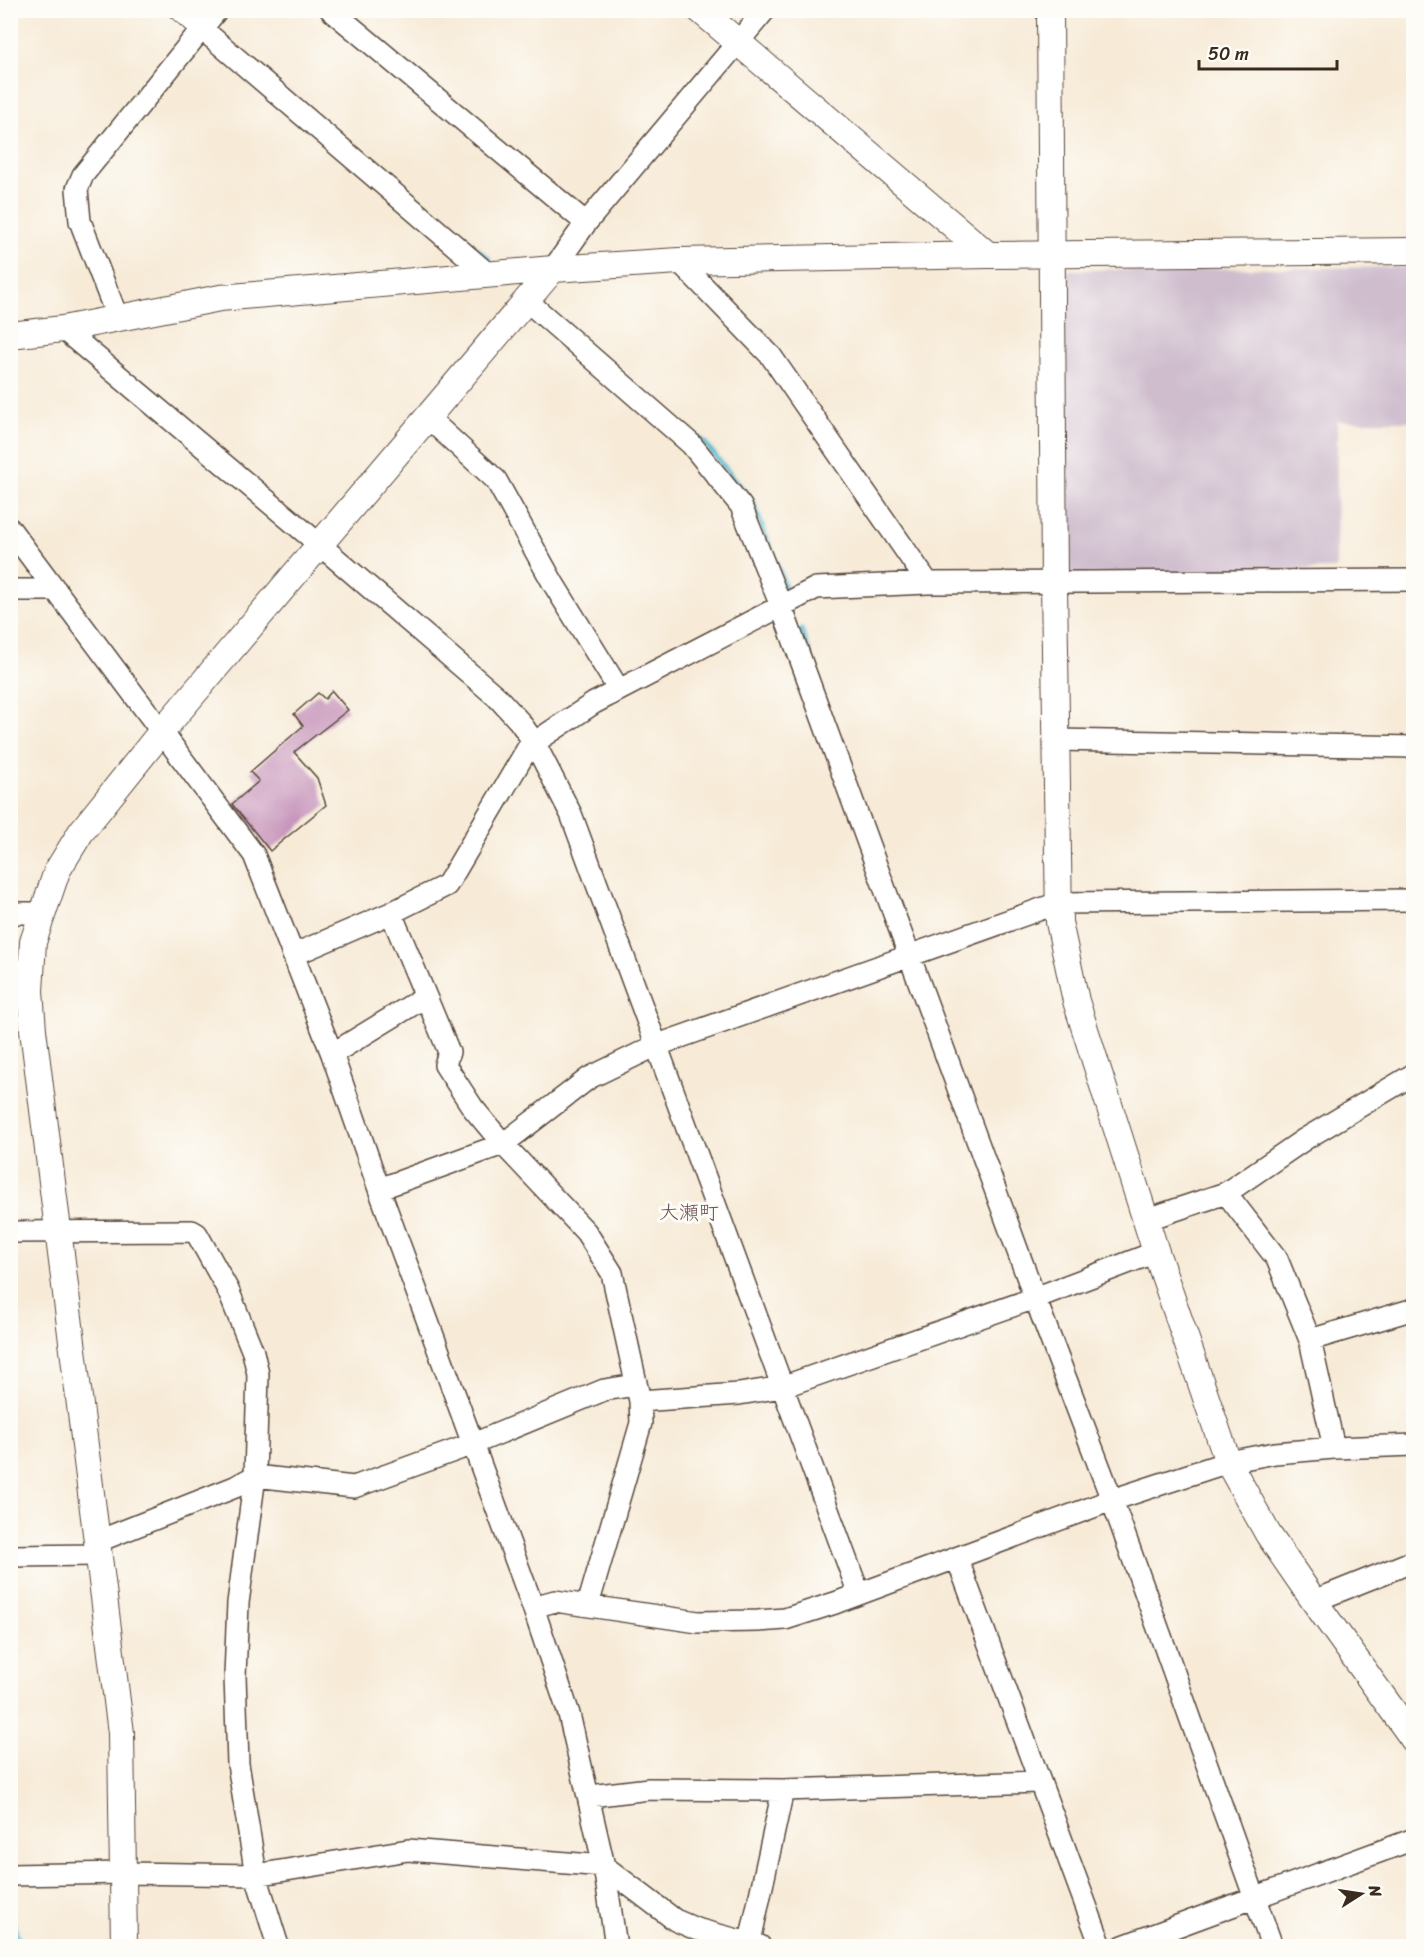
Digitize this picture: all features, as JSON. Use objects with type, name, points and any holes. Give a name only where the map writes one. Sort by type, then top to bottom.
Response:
[{"type":"street","points":[[180,10],[488,274]]},
{"type":"street","points":[[118,319],[80,221],[77,189],[83,175],[217,10]]},
{"type":"street","points":[[332,10],[586,223]]},
{"type":"street","points":[[700,10],[988,255]]},
{"type":"street","points":[[124,1947],[122,1733],[33,1030],[30,991],[33,942],[41,913],[57,871],[81,832],[162,731],[553,268],[586,223],[765,10]]},
{"type":"street","points":[[1050,10],[1059,922],[1076,1001],[1145,1220],[1228,1462],[1268,1534],[1413,1740]]},
{"type":"street","points":[[10,335],[63,329],[220,298],[553,268],[679,261],[1413,251]]},
{"type":"street","points":[[679,261],[771,356],[928,583]]},
{"type":"street","points":[[526,300],[692,444],[741,506],[781,606],[1035,1298],[1112,1500],[1272,1947]]},
{"type":"street","points":[[63,329],[497,697],[534,742],[572,814],[859,1594]]},
{"type":"street","points":[[427,417],[496,480],[553,583],[619,690]]},
{"type":"street","points":[[10,529],[254,855],[332,1054],[379,1189],[533,1607],[569,1714],[590,1796],[604,1866],[616,1947]]},
{"type":"street","points":[[293,956],[391,913],[447,885],[528,746],[594,703],[816,588],[928,583],[1413,580]]},
{"type":"street","points":[[10,590],[56,590]]},
{"type":"street","points":[[1057,740],[1413,747]]},
{"type":"street","points":[[379,1189],[503,1144],[589,1078],[656,1046],[1058,903],[1413,900]]},
{"type":"street","points":[[10,913],[41,913]]},
{"type":"street","points":[[391,913],[449,1053],[445,1065],[473,1108],[503,1144],[586,1232],[612,1273],[638,1394],[641,1423],[588,1605]]},
{"type":"street","points":[[332,1054],[425,997]]},
{"type":"street","points":[[1145,1220],[1226,1193],[1305,1139],[1413,1074]]},
{"type":"street","points":[[1226,1193],[1277,1259],[1310,1340],[1334,1448]]},
{"type":"street","points":[[10,1232],[192,1231],[197,1234],[228,1290],[252,1352],[258,1374],[255,1476],[238,1602],[236,1676],[238,1764],[256,1875],[278,1947]]},
{"type":"street","points":[[10,1556],[97,1549],[255,1476],[354,1487],[473,1444],[604,1390],[638,1394],[739,1394],[782,1387],[1035,1298],[1156,1252]]},
{"type":"street","points":[[1310,1340],[1413,1309]]},
{"type":"street","points":[[533,1607],[555,1601],[698,1622],[785,1619],[859,1594],[1112,1500],[1228,1462],[1275,1453],[1413,1445]]},
{"type":"street","points":[[957,1558],[1038,1782],[1101,1947]]},
{"type":"street","points":[[1314,1601],[1413,1561]]},
{"type":"street","points":[[590,1796],[648,1789],[783,1790],[1038,1782]]},
{"type":"street","points":[[10,1875],[124,1873],[256,1875],[408,1850],[604,1866],[675,1920],[696,1929],[753,1945],[783,1790]]},
{"type":"street","points":[[1123,1947],[1413,1839]]},
{"type":"shaded area","points":[[1413,267],[1413,421],[1337,421],[1336,569],[1070,574],[1064,568],[1062,279],[1070,270]]},
{"type":"building","points":[[332,691],[348,710],[294,752],[317,778],[326,805],[270,851],[232,804],[259,781],[250,772],[303,726],[294,714],[318,693],[325,699]]},
{"type":"waterway","points":[[393,179],[489,259]]},
{"type":"waterway","points":[[696,436],[704,442],[753,502],[785,587]]},
{"type":"waterway","points":[[801,629],[814,665]]},
{"type":"waterway","points":[[10,1911],[20,1946]]},
{"type":"district","name":"大瀬町","points":[[689,1212]]}]
